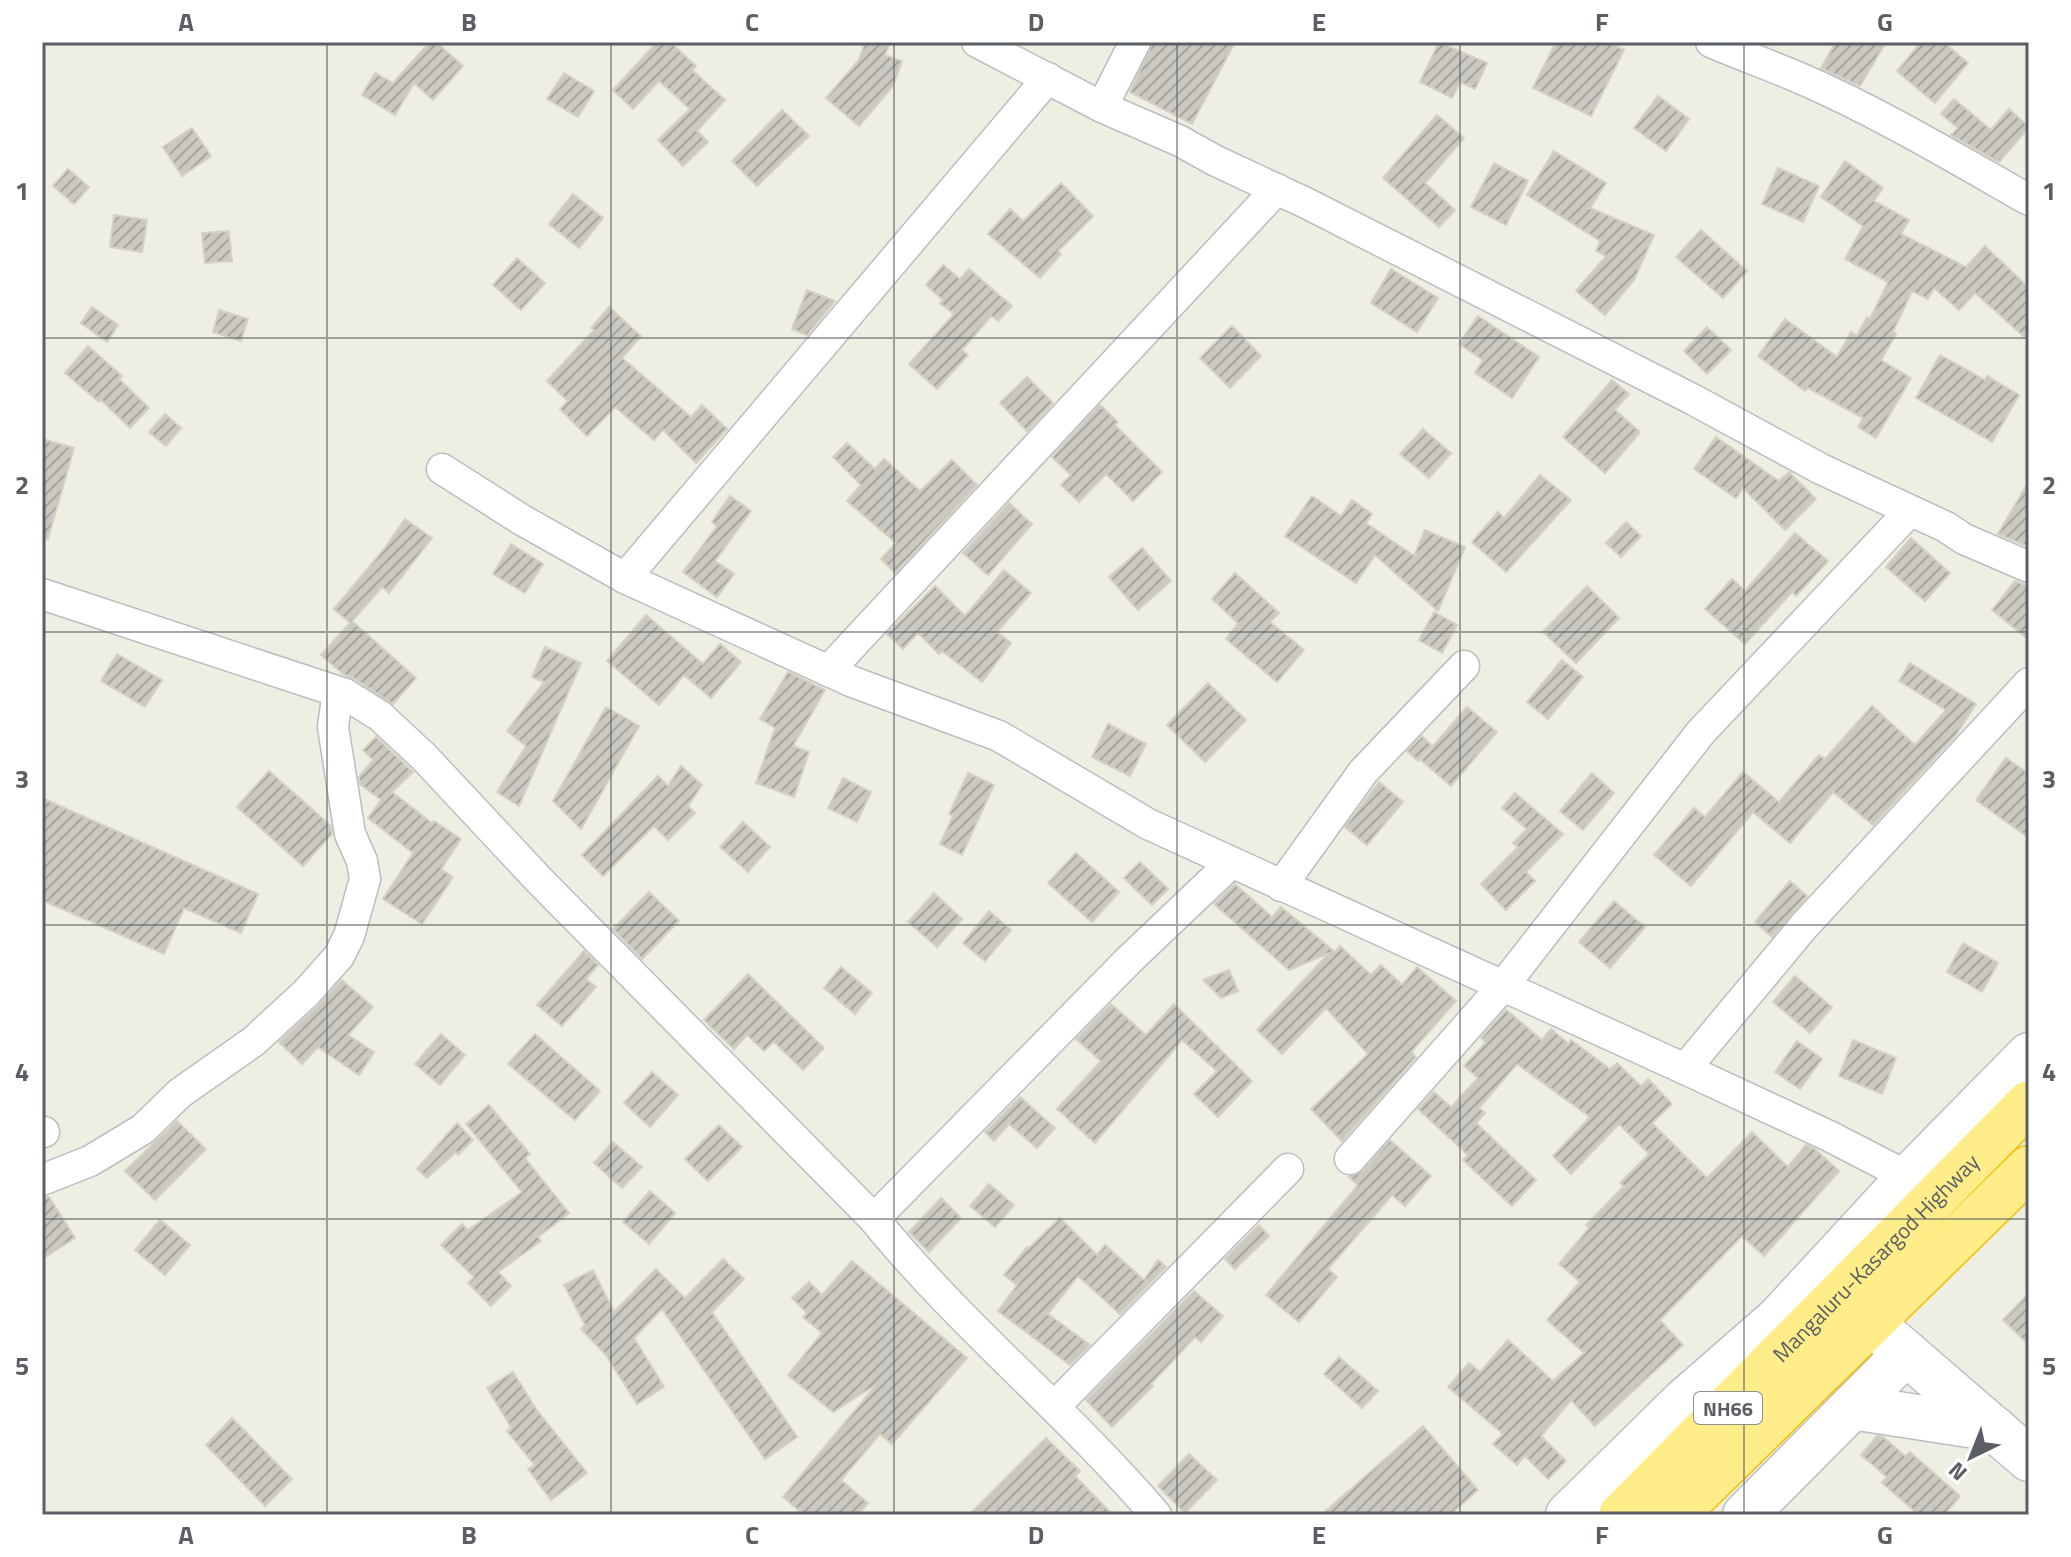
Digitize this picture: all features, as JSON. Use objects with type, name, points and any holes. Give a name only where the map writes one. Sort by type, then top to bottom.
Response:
[{"type":"highway","name":"Mangaluru-Kasargod Highway","points":[[1621,1515],[1835,1301],[1924,1185],[2029,1103]]},
{"type":"highway","name":"Mangaluru-Kasargod Highway","points":[[1675,1515],[2029,1168]]},
{"type":"street","points":[[977,42],[1102,107],[1151,127],[1277,189],[1672,389],[1821,469],[2029,567]]},
{"type":"street","points":[[1102,107],[1135,42]]},
{"type":"street","points":[[1711,42],[1802,79],[1918,137],[2029,200]]},
{"type":"street","points":[[625,578],[1048,78]]},
{"type":"street","points":[[828,671],[1277,189]]},
{"type":"street","points":[[442,469],[522,520],[625,578],[828,671],[999,736],[1148,824],[1685,1069],[1924,1185]]},
{"type":"street","points":[[1350,1159],[1503,986],[1701,732],[1910,511]]},
{"type":"street","points":[[42,594],[345,694],[395,727],[540,881],[874,1219],[912,1266],[1055,1406],[1156,1515]]},
{"type":"street","points":[[1281,886],[1363,772],[1464,666]]},
{"type":"street","points":[[1685,1069],[1804,926],[2029,683]]},
{"type":"street","points":[[42,1180],[90,1161],[143,1129],[180,1093],[254,1041],[306,993],[339,956],[349,936],[365,879],[362,861],[350,834],[335,740],[334,714],[336,705],[345,694]]},
{"type":"street","points":[[874,1219],[1130,959],[1231,863]]},
{"type":"street","points":[[1568,1515],[1684,1401],[1924,1185],[2029,1055]]},
{"type":"street","points":[[1055,1406],[1288,1169]]},
{"type":"street","points":[[1778,1319],[1797,1310],[1835,1301]]},
{"type":"street","points":[[1872,1324],[2011,1443]]},
{"type":"street","points":[[1745,1515],[1906,1353]]},
{"type":"street","points":[[1852,1407],[2011,1443]]},
{"type":"building","points":[[430,42],[436,42],[463,66],[433,100],[414,83],[395,115],[362,95],[375,73],[393,83]]},
{"type":"building","points":[[657,42],[670,42],[696,66],[692,70],[725,100],[697,131],[708,142],[683,166],[658,140],[690,109],[659,81],[633,109],[613,90]]},
{"type":"building","points":[[865,42],[890,42],[885,55],[902,61],[893,86],[859,126],[826,98],[859,60]]},
{"type":"building","points":[[1153,42],[1235,42],[1192,124],[1130,92]]},
{"type":"building","points":[[1439,42],[1487,63],[1475,89],[1460,82],[1452,98],[1420,82]]},
{"type":"building","points":[[1556,42],[1609,42],[1624,50],[1591,116],[1533,88]]},
{"type":"building","points":[[1836,42],[1886,42],[1860,86],[1821,68]]},
{"type":"building","points":[[1921,42],[1943,42],[1968,63],[1935,103],[1897,71]]},
{"type":"building","points":[[564,73],[594,91],[578,117],[547,99]]},
{"type":"building","points":[[1658,96],[1689,119],[1666,151],[1634,128]]},
{"type":"building","points":[[1954,99],[1991,130],[2009,109],[2029,127],[1999,162],[1951,135],[1958,128],[1941,114]]},
{"type":"building","points":[[782,110],[809,136],[757,186],[732,161]]},
{"type":"building","points":[[1437,115],[1464,138],[1425,183],[1455,210],[1439,227],[1383,178]]},
{"type":"building","points":[[192,128],[211,156],[182,176],[163,147]]},
{"type":"building","points":[[1554,151],[1606,183],[1590,208],[1654,235],[1634,280],[1605,315],[1576,291],[1606,256],[1596,251],[1600,241],[1527,195]]},
{"type":"building","points":[[1845,161],[1883,188],[1874,201],[1909,220],[1901,234],[1966,267],[1985,246],[2029,288],[2029,341],[1975,293],[1959,310],[1934,288],[1928,299],[1912,291],[1893,332],[1896,334],[1881,360],[1911,378],[1876,438],[1858,427],[1863,418],[1808,388],[1805,391],[1758,356],[1785,319],[1837,357],[1851,332],[1857,336],[1867,317],[1870,319],[1888,282],[1845,259],[1863,226],[1821,197]]},
{"type":"building","points":[[1494,163],[1528,181],[1506,225],[1471,207]]},
{"type":"building","points":[[1778,168],[1819,186],[1803,222],[1762,204]]},
{"type":"building","points":[[68,169],[89,187],[74,204],[53,186]]},
{"type":"building","points":[[1061,183],[1093,216],[1058,251],[1061,254],[1040,278],[988,234],[1010,209],[1023,221]]},
{"type":"building","points":[[573,194],[603,218],[579,248],[549,224]]},
{"type":"building","points":[[114,215],[147,220],[142,252],[110,247]]},
{"type":"building","points":[[1701,230],[1747,271],[1723,298],[1676,257]]},
{"type":"building","points":[[229,231],[232,261],[205,263],[202,233]]},
{"type":"building","points":[[517,258],[545,283],[521,310],[493,285]]},
{"type":"building","points":[[943,265],[960,279],[969,269],[1012,306],[998,321],[991,316],[962,350],[968,355],[937,389],[909,364],[954,314],[940,303],[943,300],[926,285]]},
{"type":"building","points":[[1391,269],[1438,298],[1417,332],[1371,303]]},
{"type":"building","points":[[807,290],[835,301],[807,335],[792,329]]},
{"type":"building","points":[[92,307],[118,325],[107,342],[81,323]]},
{"type":"building","points":[[609,307],[641,336],[622,358],[691,417],[702,405],[727,429],[696,463],[663,430],[654,440],[615,407],[587,436],[560,409],[568,401],[547,381],[594,330],[591,328]]},
{"type":"building","points":[[219,310],[248,319],[241,341],[213,332]]},
{"type":"building","points":[[1478,316],[1539,357],[1512,398],[1475,373],[1483,360],[1459,344]]},
{"type":"building","points":[[1232,326],[1261,356],[1230,388],[1200,358]]},
{"type":"building","points":[[1707,327],[1731,350],[1707,374],[1684,351]]},
{"type":"building","points":[[88,346],[122,376],[119,379],[149,408],[130,428],[101,400],[99,402],[65,373]]},
{"type":"building","points":[[1940,355],[1985,380],[1987,376],[2019,395],[1992,442],[1916,398]]},
{"type":"building","points":[[1027,377],[1053,403],[1027,431],[1000,403]]},
{"type":"building","points":[[1612,380],[1629,394],[1615,410],[1640,432],[1605,473],[1563,437]]},
{"type":"building","points":[[1100,405],[1118,422],[1115,425],[1162,472],[1133,501],[1106,474],[1079,502],[1061,485],[1071,475],[1052,457]]},
{"type":"building","points":[[165,414],[181,428],[166,446],[149,432]]},
{"type":"building","points":[[1423,429],[1451,453],[1429,478],[1400,454]]},
{"type":"building","points":[[1716,437],[1779,481],[1789,472],[1816,499],[1785,530],[1743,488],[1736,498],[1694,469]]},
{"type":"building","points":[[42,439],[74,448],[48,539],[42,538]]},
{"type":"building","points":[[847,443],[875,469],[884,459],[920,491],[952,460],[977,485],[895,573],[881,559],[896,543],[847,501],[861,485],[833,457]]},
{"type":"building","points":[[1540,475],[1571,500],[1506,572],[1472,542],[1498,512],[1504,518]]},
{"type":"building","points":[[2029,481],[2029,547],[1998,534]]},
{"type":"building","points":[[730,496],[751,511],[715,561],[734,574],[717,597],[683,572],[717,526],[712,522]]},
{"type":"building","points":[[1312,496],[1341,516],[1352,500],[1372,514],[1366,523],[1414,556],[1425,530],[1465,547],[1438,611],[1375,555],[1356,583],[1285,536]]},
{"type":"building","points":[[1009,503],[1032,524],[988,575],[963,553]]},
{"type":"building","points":[[405,519],[432,538],[389,593],[382,587],[352,621],[416,678],[393,704],[343,674],[321,655],[350,623],[334,609]]},
{"type":"building","points":[[1626,522],[1641,536],[1621,557],[1606,543]]},
{"type":"building","points":[[1795,533],[1828,561],[1796,596],[1792,592],[1745,644],[1705,609],[1732,579],[1745,591]]},
{"type":"building","points":[[1911,538],[1950,573],[1925,601],[1886,567]]},
{"type":"building","points":[[511,544],[543,564],[525,593],[493,574]]},
{"type":"building","points":[[1142,548],[1171,581],[1138,610],[1109,577]]},
{"type":"building","points":[[1004,570],[1031,593],[997,632],[1011,643],[982,682],[942,651],[939,654],[918,633],[903,649],[887,634],[935,586],[965,616]]},
{"type":"building","points":[[1235,573],[1279,613],[1270,622],[1304,650],[1277,682],[1226,639],[1238,623],[1212,599]]},
{"type":"building","points":[[2015,581],[2029,587],[2029,640],[1992,610]]},
{"type":"building","points":[[1587,586],[1619,618],[1576,663],[1543,632]]},
{"type":"building","points":[[1434,612],[1457,625],[1442,653],[1419,640]]},
{"type":"building","points":[[646,615],[703,664],[720,644],[741,662],[711,698],[684,675],[659,705],[607,661]]},
{"type":"building","points":[[545,647],[581,663],[519,806],[497,792],[526,746],[507,731],[544,682],[532,677]]},
{"type":"building","points":[[117,654],[162,680],[145,707],[101,681]]},
{"type":"building","points":[[1562,660],[1583,677],[1548,719],[1527,702]]},
{"type":"building","points":[[1910,663],[1976,704],[1956,735],[1873,825],[1833,792],[1790,843],[1753,812],[1691,886],[1654,855],[1694,808],[1705,817],[1743,772],[1779,802],[1819,755],[1825,759],[1872,706],[1915,745],[1946,710],[1899,681]]},
{"type":"building","points":[[788,672],[825,690],[793,746],[809,752],[794,797],[756,783],[775,728],[760,719]]},
{"type":"building","points":[[1208,683],[1246,720],[1205,762],[1167,725]]},
{"type":"building","points":[[606,707],[639,726],[581,829],[553,801]]},
{"type":"building","points":[[1467,707],[1497,732],[1451,786],[1421,760]]},
{"type":"building","points":[[1108,724],[1146,744],[1130,776],[1092,757]]},
{"type":"building","points":[[1422,736],[1432,746],[1418,761],[1407,751]]},
{"type":"building","points":[[376,737],[413,772],[392,792],[432,823],[434,821],[461,839],[441,869],[453,877],[422,924],[383,899],[413,853],[368,818],[381,800],[360,784],[359,777],[373,760],[363,750]]},
{"type":"building","points":[[2006,758],[2029,774],[2029,838],[1976,800]]},
{"type":"building","points":[[681,766],[702,785],[688,806],[695,813],[668,840],[654,826],[603,876],[582,855],[658,776],[668,786]]},
{"type":"building","points":[[269,771],[331,826],[332,834],[303,866],[237,807]]},
{"type":"building","points":[[968,773],[994,785],[962,855],[940,844],[953,816],[949,814]]},
{"type":"building","points":[[1592,773],[1614,793],[1583,830],[1560,811]]},
{"type":"building","points":[[843,778],[871,792],[857,822],[828,808]]},
{"type":"building","points":[[1379,782],[1403,802],[1367,845],[1345,827]]},
{"type":"building","points":[[1515,793],[1563,834],[1526,872],[1535,881],[1506,910],[1481,884],[1518,847],[1513,843],[1527,829],[1502,808]]},
{"type":"building","points":[[42,798],[258,894],[241,933],[184,908],[164,954],[42,900]]},
{"type":"building","points":[[743,822],[770,847],[748,872],[720,847]]},
{"type":"building","points":[[1076,853],[1119,892],[1092,922],[1048,883]]},
{"type":"building","points":[[1140,862],[1168,889],[1152,905],[1124,878]]},
{"type":"building","points":[[1790,881],[1807,896],[1772,937],[1755,922]]},
{"type":"building","points":[[1235,884],[1272,917],[1281,907],[1335,952],[1340,946],[1371,975],[1381,965],[1402,985],[1417,967],[1456,1001],[1411,1052],[1416,1057],[1342,1141],[1311,1109],[1368,1054],[1326,1008],[1282,1054],[1257,1030],[1329,953],[1289,970],[1214,904]]},
{"type":"building","points":[[649,892],[679,921],[642,959],[613,929]]},
{"type":"building","points":[[934,893],[962,919],[937,947],[908,922]]},
{"type":"building","points":[[1614,901],[1645,927],[1610,968],[1579,942]]},
{"type":"building","points":[[989,911],[1011,930],[985,961],[963,943]]},
{"type":"building","points":[[1963,943],[1998,963],[1982,992],[1947,972]]},
{"type":"building","points":[[584,951],[598,965],[586,979],[596,987],[562,1026],[537,1005]]},
{"type":"building","points":[[841,967],[872,993],[855,1014],[824,988]]},
{"type":"building","points":[[1229,970],[1238,991],[1221,998],[1203,980]]},
{"type":"building","points":[[748,974],[824,1048],[803,1070],[774,1042],[764,1051],[747,1035],[734,1049],[704,1020]]},
{"type":"building","points":[[1795,976],[1832,1007],[1810,1033],[1773,1002]]},
{"type":"building","points":[[342,980],[373,1007],[348,1035],[374,1052],[359,1075],[318,1047],[302,1064],[279,1042]]},
{"type":"building","points":[[1111,1004],[1146,1035],[1174,1004],[1252,1081],[1218,1117],[1194,1094],[1217,1071],[1182,1040],[1095,1143],[1057,1109],[1101,1061],[1076,1039]]},
{"type":"building","points":[[1506,1010],[1542,1040],[1551,1029],[1610,1069],[1617,1063],[1641,1086],[1648,1079],[1672,1104],[1652,1123],[1707,1178],[1752,1132],[1788,1167],[1806,1145],[1815,1149],[1839,1171],[1764,1256],[1742,1236],[1660,1320],[1683,1345],[1595,1426],[1571,1400],[1541,1436],[1566,1461],[1548,1479],[1525,1456],[1517,1465],[1493,1444],[1503,1434],[1448,1387],[1469,1363],[1480,1372],[1508,1340],[1553,1381],[1584,1353],[1547,1320],[1580,1282],[1559,1264],[1589,1228],[1586,1225],[1624,1186],[1620,1183],[1649,1154],[1619,1124],[1571,1174],[1553,1156],[1590,1117],[1517,1064],[1479,1108],[1485,1113],[1476,1123],[1536,1180],[1512,1206],[1463,1160],[1468,1155],[1418,1109],[1434,1092],[1451,1107],[1478,1078],[1464,1066],[1486,1042],[1481,1038]]},
{"type":"building","points":[[441,1034],[465,1055],[440,1085],[415,1064]]},
{"type":"building","points":[[535,1034],[600,1091],[575,1120],[508,1064]]},
{"type":"building","points":[[1853,1040],[1896,1058],[1882,1094],[1839,1076]]},
{"type":"building","points":[[1797,1041],[1822,1059],[1800,1089],[1775,1072]]},
{"type":"building","points":[[652,1072],[678,1095],[650,1127],[624,1103]]},
{"type":"building","points":[[1020,1097],[1055,1128],[1037,1148],[1009,1124],[994,1141],[985,1132]]},
{"type":"building","points":[[489,1105],[530,1154],[525,1158],[569,1213],[538,1237],[541,1241],[498,1272],[511,1286],[491,1306],[468,1283],[474,1277],[441,1245],[462,1224],[468,1230],[522,1192],[466,1124]]},
{"type":"building","points":[[177,1121],[206,1149],[155,1200],[125,1171]]},
{"type":"building","points":[[457,1123],[473,1140],[427,1178],[417,1169]]},
{"type":"building","points":[[719,1125],[742,1147],[708,1181],[685,1159]]},
{"type":"building","points":[[1390,1140],[1431,1176],[1405,1206],[1392,1195],[1328,1269],[1337,1277],[1299,1322],[1266,1295],[1358,1185],[1349,1177],[1363,1171]]},
{"type":"building","points":[[613,1142],[642,1167],[622,1188],[594,1163]]},
{"type":"building","points":[[989,1184],[1014,1205],[995,1227],[970,1206]]},
{"type":"building","points":[[650,1191],[675,1213],[649,1244],[623,1222]]},
{"type":"building","points":[[49,1197],[75,1238],[42,1259],[42,1198]]},
{"type":"building","points":[[941,1198],[961,1218],[929,1252],[909,1232]]},
{"type":"building","points":[[1060,1218],[1097,1255],[1105,1245],[1144,1280],[1158,1260],[1166,1267],[1120,1314],[1078,1276],[1048,1314],[1090,1345],[1070,1365],[998,1311],[1017,1285],[1004,1275],[1027,1247]]},
{"type":"building","points":[[160,1220],[190,1245],[165,1275],[135,1250]]},
{"type":"building","points":[[1259,1225],[1269,1236],[1235,1269],[1225,1259]]},
{"type":"building","points":[[723,1259],[744,1279],[712,1312],[797,1437],[765,1459],[662,1309],[634,1338],[664,1387],[637,1404],[606,1355],[581,1329],[585,1325],[564,1285],[593,1270],[614,1312],[656,1269],[685,1298]]},
{"type":"building","points":[[852,1261],[967,1358],[892,1444],[880,1434],[841,1480],[868,1503],[858,1515],[804,1515],[783,1497],[877,1384],[833,1412],[788,1375],[822,1333],[803,1317],[807,1313],[792,1298],[809,1282],[822,1295]]},
{"type":"building","points":[[1194,1291],[1223,1316],[1201,1342],[1195,1337],[1112,1427],[1086,1400]]},
{"type":"building","points":[[2029,1293],[2029,1345],[2003,1320]]},
{"type":"building","points":[[1339,1357],[1378,1391],[1362,1408],[1324,1374]]},
{"type":"building","points":[[513,1372],[536,1409],[587,1473],[551,1500],[528,1469],[535,1465],[507,1431],[511,1427],[487,1388]]},
{"type":"building","points":[[232,1418],[292,1479],[265,1506],[206,1445]]},
{"type":"building","points":[[1423,1426],[1478,1490],[1450,1515],[1321,1515]]},
{"type":"building","points":[[1877,1436],[1883,1437],[1905,1456],[1910,1452],[1960,1496],[1944,1515],[1919,1515],[1882,1483],[1887,1477],[1861,1455]]},
{"type":"building","points":[[1046,1438],[1080,1471],[1075,1476],[1113,1515],[969,1515]]},
{"type":"building","points":[[1189,1454],[1217,1480],[1185,1513],[1158,1486]]}]
